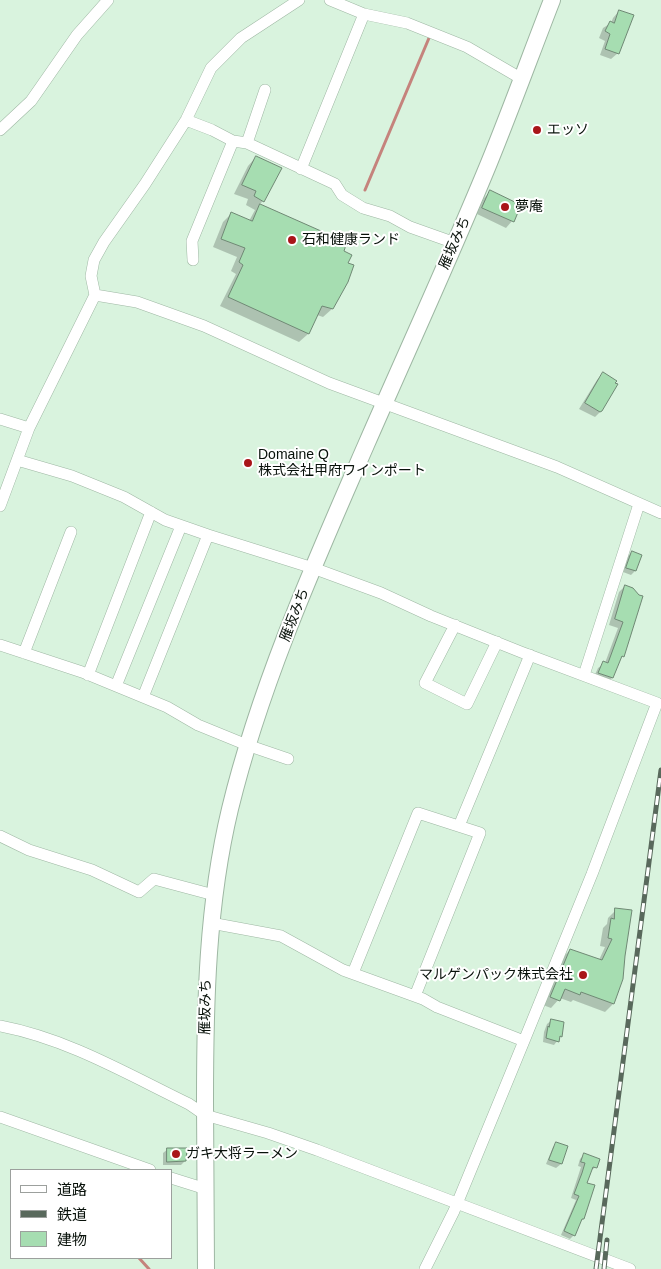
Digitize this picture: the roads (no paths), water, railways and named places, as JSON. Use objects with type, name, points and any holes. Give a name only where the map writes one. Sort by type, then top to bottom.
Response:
[{"type":"highway","name":"雁坂みち","points":[[206,1269],[206,980],[214,895],[230,810],[247,745],[265,692],[313,568],[490,160],[552,0]]},
{"type":"street","points":[[0,130],[30,101],[76,35],[108,0]]},
{"type":"street","points":[[0,506],[29,428],[94,296],[91,276],[94,260],[104,242],[145,184],[186,120],[211,68],[241,38],[299,0]]},
{"type":"street","points":[[330,0],[364,14],[407,22],[467,47],[522,79]]},
{"type":"street","points":[[301,169],[364,14]]},
{"type":"street","points":[[247,143],[266,90]]},
{"type":"street","points":[[186,120],[233,141],[247,143],[335,184],[342,196],[363,208],[390,216],[410,227],[454,243]]},
{"type":"street","points":[[193,260],[192,241],[233,141]]},
{"type":"street","points":[[94,296],[137,302],[204,326],[329,383],[557,467],[661,513]]},
{"type":"street","points":[[0,419],[29,428]]},
{"type":"street","points":[[17,460],[72,476],[124,497],[165,520],[313,568],[381,593],[497,642],[657,703],[592,874],[458,1203],[425,1269]]},
{"type":"street","points":[[584,675],[639,504]]},
{"type":"street","points":[[88,675],[151,512]]},
{"type":"street","points":[[116,686],[182,526]]},
{"type":"street","points":[[24,653],[71,532]]},
{"type":"street","points":[[143,697],[208,535]]},
{"type":"street","points":[[455,625],[425,683],[467,704],[497,642]]},
{"type":"street","points":[[0,645],[116,686],[167,707],[198,724],[247,745],[288,759]]},
{"type":"street","points":[[459,826],[530,655]]},
{"type":"street","points":[[353,973],[418,813],[480,833],[415,996]]},
{"type":"street","points":[[0,836],[29,850],[92,870],[138,892],[154,879],[214,895]]},
{"type":"street","points":[[211,923],[281,936],[353,973],[415,996],[437,1007],[524,1041]]},
{"type":"street","points":[[0,1026],[28,1031],[81,1050],[189,1104],[205,1115],[268,1133],[630,1269]]},
{"type":"street","points":[[0,1117],[147,1169]]},
{"type":"street","points":[[172,1178],[206,1190]]},
{"type":"waterway","points":[[365,190],[429,38]]},
{"type":"waterway","points":[[140,1259],[149,1269]]},
{"type":"railway","points":[[596,1269],[661,770]]},
{"type":"railway","points":[[604,1269],[607,1240]]},
{"type":"place","name":"エッソ","points":[[537,130]]},
{"type":"place","name":"夢庵","points":[[505,207]]},
{"type":"place","name":"石和健康ランド","points":[[292,240]]},
{"type":"place","name":"Domaine Q 株式会社甲府ワインポート","points":[[248,463]]},
{"type":"place","name":"マルゲンパック株式会社","points":[[583,975]]},
{"type":"place","name":"ガキ大将ラーメン","points":[[176,1154]]}]
